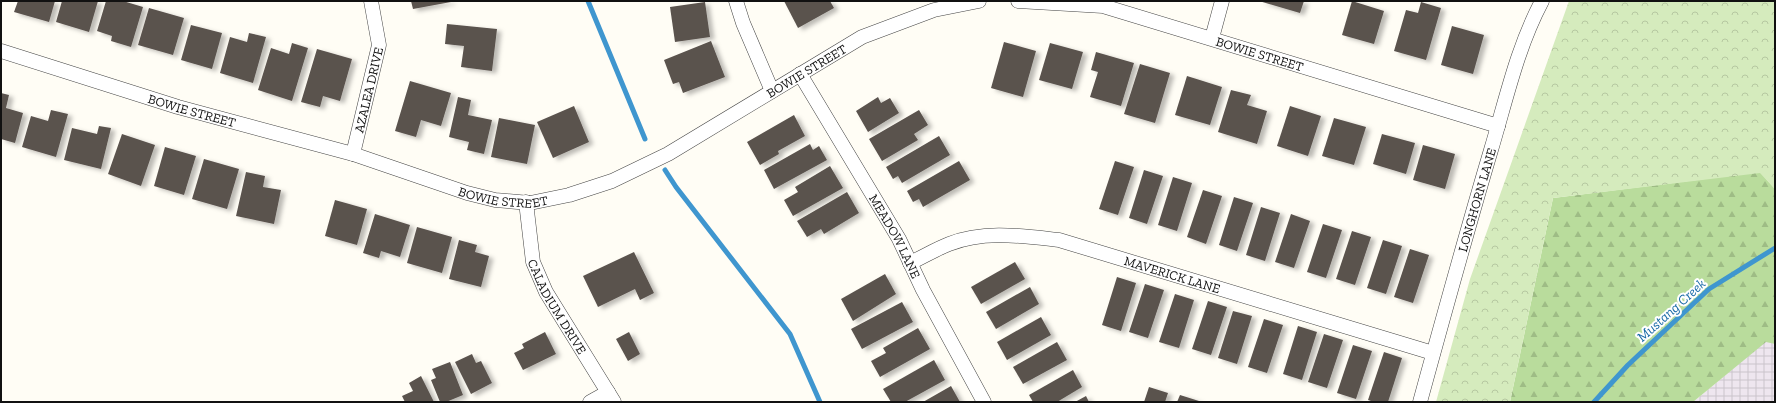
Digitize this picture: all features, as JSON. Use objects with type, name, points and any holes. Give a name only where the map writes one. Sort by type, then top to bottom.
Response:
[{"type":"street","name":"AZALEA DRIVE","points":[[353,154],[379,45],[371,1]]},
{"type":"street","points":[[736,1],[772,91]]},
{"type":"street","name":"BOWIE STREET","points":[[1,51],[178,107],[353,154],[468,193],[495,200],[530,203],[569,195],[612,181],[668,154],[862,37],[934,10],[980,1]]},
{"type":"street","name":"BOWIE STREET","points":[[1018,1],[1103,6],[1498,126]]},
{"type":"street","points":[[1212,38],[1222,1]]},
{"type":"street","name":"LONGHORN LANE","points":[[1420,402],[1522,45],[1542,1]]},
{"type":"street","name":"MEADOW LANE","points":[[800,74],[899,239],[910,263],[984,402]]},
{"type":"street","name":"CALADIUM DRIVE","points":[[526,202],[533,262],[546,292],[611,397]]},
{"type":"street","name":"MAVERICK LANE","points":[[910,263],[950,244],[978,236],[1010,234],[1059,240],[1433,353]]},
{"type":"street","points":[[590,402],[611,397]]},
{"type":"shaded area","points":[[1766,341],[1775,344],[1775,402],[1693,402]]},
{"type":"green space","points":[[1569,1],[1775,1],[1775,189],[1760,173],[1553,198],[1510,402],[1436,402],[1470,279]]},
{"type":"green space","points":[[1760,172],[1775,189],[1775,344],[1766,342],[1693,402],[1510,402],[1553,198]]},
{"type":"building","points":[[18,1],[55,1],[49,22],[14,12]]},
{"type":"building","points":[[62,1],[98,1],[89,32],[56,22]]},
{"type":"building","points":[[106,1],[123,1],[143,7],[131,47],[111,41],[112,36],[97,31]]},
{"type":"building","points":[[411,1],[451,1],[451,2],[413,9]]},
{"type":"building","points":[[784,1],[830,1],[834,8],[798,28]]},
{"type":"building","points":[[1259,1],[1304,1],[1300,13]]},
{"type":"building","points":[[1352,1],[1384,11],[1374,44],[1342,35]]},
{"type":"building","points":[[705,2],[710,37],[675,42],[670,7]]},
{"type":"building","points":[[1421,2],[1441,8],[1426,60],[1394,51],[1406,10],[1418,13]]},
{"type":"building","points":[[149,8],[184,18],[173,55],[138,45]]},
{"type":"building","points":[[447,24],[497,29],[492,71],[461,67],[464,46],[445,44]]},
{"type":"building","points":[[191,25],[222,33],[212,69],[181,60]]},
{"type":"building","points":[[1452,26],[1484,35],[1473,74],[1441,65]]},
{"type":"building","points":[[249,33],[266,37],[253,83],[220,73],[230,37],[247,42]]},
{"type":"building","points":[[711,41],[725,77],[683,93],[679,82],[673,84],[664,60]]},
{"type":"building","points":[[1004,42],[1036,51],[1023,97],[991,88]]},
{"type":"building","points":[[292,43],[308,48],[292,101],[258,90],[271,48],[289,54]]},
{"type":"building","points":[[1050,43],[1083,52],[1072,89],[1039,80]]},
{"type":"building","points":[[317,49],[352,59],[340,101],[323,96],[320,107],[301,102]]},
{"type":"building","points":[[1096,52],[1134,63],[1121,106],[1090,97],[1098,72],[1091,70]]},
{"type":"building","points":[[1140,64],[1170,73],[1155,123],[1124,114]]},
{"type":"building","points":[[1187,76],[1222,87],[1210,125],[1175,115]]},
{"type":"building","points":[[410,81],[451,93],[441,126],[421,120],[416,137],[395,131]]},
{"type":"building","points":[[1231,90],[1251,95],[1247,105],[1267,111],[1257,144],[1218,132]]},
{"type":"building","points":[[1,93],[9,95],[6,108],[23,113],[15,143],[1,139]]},
{"type":"building","points":[[458,97],[471,100],[468,115],[492,120],[484,154],[467,150],[469,142],[449,137]]},
{"type":"building","points":[[878,97],[881,103],[890,98],[899,113],[868,132],[856,111]]},
{"type":"building","points":[[574,106],[589,142],[553,158],[537,122]]},
{"type":"building","points":[[1290,106],[1321,116],[1308,156],[1277,146]]},
{"type":"building","points":[[51,110],[68,114],[56,157],[22,147],[31,116],[48,121]]},
{"type":"building","points":[[919,110],[928,125],[914,134],[918,140],[882,161],[869,139]]},
{"type":"building","points":[[794,115],[805,136],[778,151],[779,154],[760,165],[747,142]]},
{"type":"building","points":[[499,118],[535,125],[527,164],[491,157]]},
{"type":"building","points":[[1334,118],[1366,127],[1354,165],[1322,156]]},
{"type":"building","points":[[99,126],[111,128],[101,169],[64,160],[72,128],[97,134]]},
{"type":"building","points":[[122,134],[155,145],[141,186],[108,174]]},
{"type":"building","points":[[1382,134],[1415,143],[1406,174],[1373,164]]},
{"type":"building","points":[[939,136],[950,155],[902,183],[898,176],[893,179],[886,167]]},
{"type":"building","points":[[810,144],[813,150],[819,146],[827,160],[774,189],[764,170]]},
{"type":"building","points":[[1423,145],[1455,154],[1445,189],[1413,180]]},
{"type":"building","points":[[165,147],[196,156],[184,195],[154,186]]},
{"type":"building","points":[[204,159],[239,169],[227,209],[192,199]]},
{"type":"building","points":[[959,161],[970,180],[923,207],[919,199],[913,202],[907,191]]},
{"type":"building","points":[[1115,161],[1134,167],[1118,215],[1099,209]]},
{"type":"building","points":[[830,166],[843,188],[793,216],[784,200],[798,192],[795,187]]},
{"type":"building","points":[[1144,170],[1163,176],[1147,224],[1129,218]]},
{"type":"building","points":[[246,172],[265,176],[263,187],[281,190],[274,224],[236,216]]},
{"type":"building","points":[[1173,177],[1192,183],[1177,231],[1158,225]]},
{"type":"building","points":[[1203,190],[1222,196],[1206,244],[1187,237]]},
{"type":"building","points":[[847,192],[859,213],[824,234],[821,229],[807,237],[797,221]]},
{"type":"building","points":[[1234,197],[1253,203],[1237,251],[1219,245]]},
{"type":"building","points":[[335,200],[367,209],[357,245],[325,236]]},
{"type":"building","points":[[1261,207],[1280,213],[1265,261],[1246,255]]},
{"type":"building","points":[[375,214],[410,225],[400,257],[381,251],[379,258],[363,253]]},
{"type":"building","points":[[1291,214],[1310,221],[1294,268],[1275,262]]},
{"type":"building","points":[[1323,224],[1342,230],[1326,278],[1307,272]]},
{"type":"building","points":[[417,227],[452,237],[442,273],[407,263]]},
{"type":"building","points":[[1352,231],[1371,237],[1355,285],[1336,279]]},
{"type":"building","points":[[459,240],[477,245],[475,252],[489,256],[481,287],[449,279]]},
{"type":"building","points":[[1383,240],[1402,246],[1386,294],[1367,288]]},
{"type":"building","points":[[1410,249],[1429,255],[1413,303],[1394,297]]},
{"type":"building","points":[[634,252],[654,293],[640,300],[635,289],[598,307],[583,276]]},
{"type":"building","points":[[1015,262],[1025,279],[981,304],[971,287]]},
{"type":"building","points":[[885,274],[896,294],[853,321],[841,299]]},
{"type":"building","points":[[1117,277],[1136,283],[1121,331],[1102,325]]},
{"type":"building","points":[[1145,284],[1164,290],[1148,338],[1129,332]]},
{"type":"building","points":[[1030,287],[1039,304],[996,329],[986,312]]},
{"type":"building","points":[[1175,294],[1194,300],[1179,348],[1159,342]]},
{"type":"building","points":[[1208,301],[1227,307],[1211,355],[1192,349]]},
{"type":"building","points":[[902,302],[913,322],[862,349],[851,329]]},
{"type":"building","points":[[1233,311],[1252,316],[1237,364],[1218,358]]},
{"type":"building","points":[[1041,317],[1051,335],[1007,360],[997,342]]},
{"type":"building","points":[[1264,319],[1283,325],[1267,373],[1248,367]]},
{"type":"building","points":[[1298,326],[1317,332],[1302,380],[1283,374]]},
{"type":"building","points":[[918,328],[930,349],[880,377],[871,361],[886,353],[883,348]]},
{"type":"building","points":[[545,332],[556,354],[523,370],[514,353],[524,348],[522,344]]},
{"type":"building","points":[[629,332],[640,354],[628,361],[616,339]]},
{"type":"building","points":[[1324,334],[1343,340],[1327,388],[1308,382]]},
{"type":"building","points":[[1057,342],[1067,360],[1023,384],[1013,367]]},
{"type":"building","points":[[1353,345],[1372,351],[1356,399],[1337,393]]},
{"type":"building","points":[[1384,352],[1402,358],[1388,402],[1374,402],[1368,400]]},
{"type":"building","points":[[472,354],[476,363],[481,361],[492,383],[471,394],[455,362]]},
{"type":"building","points":[[934,360],[945,380],[905,402],[891,402],[883,389]]},
{"type":"building","points":[[450,362],[463,395],[446,402],[440,402],[431,380],[436,378],[432,369]]},
{"type":"building","points":[[1073,370],[1082,387],[1057,402],[1033,402],[1029,395]]},
{"type":"building","points":[[421,376],[434,402],[405,402],[402,396],[413,391],[409,383]]},
{"type":"building","points":[[951,386],[960,402],[923,402]]},
{"type":"building","points":[[1149,387],[1168,393],[1165,402],[1144,402]]},
{"type":"building","points":[[1180,395],[1199,401],[1177,402]]},
{"type":"building","points":[[1086,396],[1089,402],[1075,402]]},
{"type":"waterway","points":[[588,1],[645,139]]},
{"type":"waterway","points":[[665,170],[676,187],[790,334],[820,402]]},
{"type":"waterway","name":"Mustang Creek","points":[[1594,402],[1628,365],[1709,289],[1775,248]]}]
